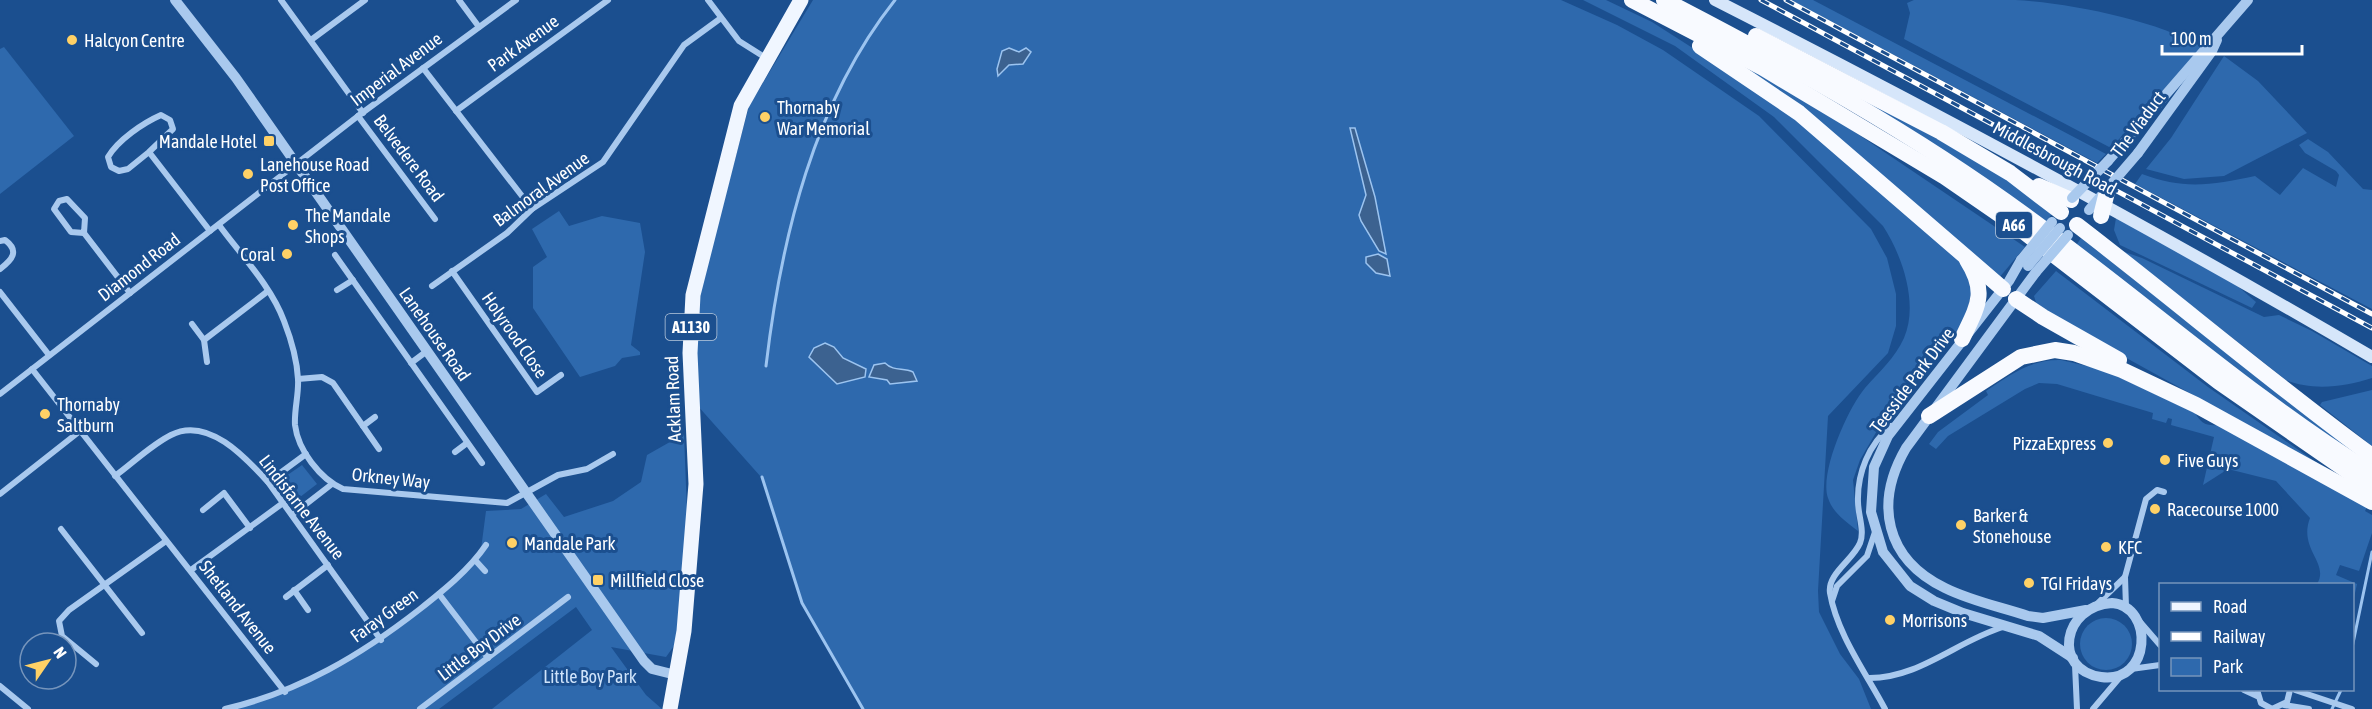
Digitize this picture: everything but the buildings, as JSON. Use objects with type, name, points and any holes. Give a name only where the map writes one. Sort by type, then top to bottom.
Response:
[{"type":"highway","points":[[1624,0],[1750,77],[1799,112],[1963,254],[2071,334],[2132,367],[2163,388],[2372,502]]},
{"type":"highway","name":"A66","points":[[1632,0],[1763,68],[1945,177],[2037,242],[2218,382],[2372,488]]},
{"type":"highway","name":"A66","points":[[1664,0],[1768,54],[1964,173],[2028,217],[2205,354],[2341,454],[2372,473]]},
{"type":"highway","points":[[1670,0],[1696,8],[1795,54],[1941,132],[2010,173],[2287,392],[2372,456]]},
{"type":"highway","points":[[2107,192],[2095,213],[2100,234],[2108,249]]},
{"type":"highway","points":[[1962,339],[1980,299],[1978,284],[1963,254]]},
{"type":"highway","points":[[1929,417],[2021,357],[2055,350],[2074,352],[2163,388]]},
{"type":"main road","name":"Acklam Road","points":[[670,709],[688,597],[696,484],[690,353],[693,295],[741,106],[766,58],[801,0]]},
{"type":"main road","name":"Middlesbrough Road","points":[[1715,0],[1862,75],[2185,248],[2372,357]]},
{"type":"street","name":"Lanehouse Road","points":[[175,0],[217,52],[644,661],[652,669],[676,675]]},
{"type":"street","name":"Belvedere Road","points":[[281,0],[435,219]]},
{"type":"street","points":[[311,40],[365,0]]},
{"type":"street","points":[[459,0],[479,27]]},
{"type":"street","name":"Imperial Avenue","points":[[296,164],[360,114],[516,0]]},
{"type":"street","name":"Park Avenue","points":[[456,111],[608,0]]},
{"type":"street","points":[[708,0],[739,41],[766,58]]},
{"type":"street","name":"The Viaduct","points":[[2066,217],[2205,47],[2218,37],[2248,0]]},
{"type":"street","name":"Balmoral Avenue","points":[[432,286],[507,233],[532,209],[603,162],[684,45],[721,18]]},
{"type":"street","name":"The Viaduct","points":[[2107,192],[2163,120],[2212,51],[2218,37]]},
{"type":"street","points":[[423,68],[532,209]]},
{"type":"street","points":[[160,115],[170,120],[173,129],[149,152],[128,169],[119,171],[111,167],[108,157],[112,150],[160,115]]},
{"type":"street","points":[[149,152],[210,231]]},
{"type":"street","name":"Diamond Road","points":[[0,394],[296,164]]},
{"type":"street","points":[[84,233],[71,232],[56,214],[54,208],[59,201],[67,199],[72,202],[85,218],[84,233],[130,293]]},
{"type":"street","points":[[2010,290],[2066,217],[2095,213]]},
{"type":"street","name":"Orkney Way","points":[[219,225],[268,291],[283,318],[293,348],[298,379],[295,425],[306,454],[332,484],[343,489],[488,503],[507,503],[525,494]]},
{"type":"street","points":[[0,241],[5,240],[12,245],[14,252],[12,260],[0,269]]},
{"type":"street","points":[[335,255],[482,463]]},
{"type":"street","name":"Teesside Park Drive","points":[[2029,266],[2010,290],[1898,463],[1888,490],[1887,506],[1891,529],[1911,564],[1944,588],[2028,616],[2054,617],[2091,607]]},
{"type":"street","name":"Holyrood Close","points":[[452,271],[537,392],[561,375]]},
{"type":"street","points":[[337,290],[353,280]]},
{"type":"street","name":"Teesside Park Drive","points":[[2010,290],[1962,339],[1898,420],[1878,454],[1870,500],[1875,532],[1891,564],[1910,586],[1934,601],[2039,636],[2074,659]]},
{"type":"street","points":[[204,340],[268,291]]},
{"type":"street","points":[[0,292],[49,356]]},
{"type":"street","points":[[192,324],[204,340],[207,362]]},
{"type":"street","points":[[411,363],[427,351]]},
{"type":"street","name":"Shetland Avenue","points":[[32,369],[285,692]]},
{"type":"street","points":[[298,379],[322,377],[333,383],[379,449]]},
{"type":"street","points":[[363,426],[375,417]]},
{"type":"street","points":[[1885,709],[1836,617],[1829,590],[1832,582],[1860,544],[1862,534],[1858,501],[1860,476],[1877,437],[1898,420]]},
{"type":"street","name":"Lindisfarne Avenue","points":[[115,476],[172,434],[192,429],[222,440],[248,460],[268,482],[381,640]]},
{"type":"street","points":[[0,494],[80,431]]},
{"type":"street","points":[[455,452],[467,443]]},
{"type":"street","points":[[268,482],[306,454]]},
{"type":"street","points":[[525,494],[558,476],[587,469],[613,454]]},
{"type":"street","points":[[292,515],[332,484]]},
{"type":"street","points":[[2131,669],[2140,652],[2141,635],[2130,610],[2124,577],[2146,499],[2157,490],[2164,492]]},
{"type":"street","points":[[203,510],[224,493],[249,528]]},
{"type":"street","points":[[190,570],[283,503]]},
{"type":"street","points":[[61,529],[142,633]]},
{"type":"street","points":[[1832,601],[1837,586],[1867,556],[1875,532]]},
{"type":"street","points":[[96,664],[62,636],[59,621],[69,610],[166,541]]},
{"type":"street","name":"Faray Green","points":[[226,709],[285,692],[381,640],[439,594],[475,560],[486,545]]},
{"type":"street","points":[[475,560],[485,571]]},
{"type":"street","points":[[286,597],[328,565]]},
{"type":"street","points":[[2077,709],[2078,692],[2074,659],[2069,646],[2071,628],[2124,577]]},
{"type":"street","points":[[294,590],[308,610]]},
{"type":"street","points":[[439,594],[489,658]]},
{"type":"street","name":"Little Boy Drive","points":[[420,709],[568,597]]},
{"type":"street","points":[[549,600],[554,607]]},
{"type":"street","points":[[2091,607],[2112,603],[2130,610],[2159,644]]},
{"type":"street","points":[[1868,678],[1906,674],[1982,633],[2004,626]]},
{"type":"street","points":[[2074,659],[2093,675],[2109,677],[2121,675]]},
{"type":"street","points":[[2093,709],[2121,675],[2131,669],[2159,665]]},
{"type":"street","points":[[0,686],[27,709]]},
{"type":"street","points":[[2284,705],[2289,699],[2290,691]]},
{"type":"street","points":[[2297,691],[2352,709]]},
{"type":"street","points":[[2257,693],[2261,703],[2268,709],[2284,705],[2306,708]]},
{"type":"green space","points":[[813,0],[1561,0],[1617,25],[1663,50],[1759,116],[1871,229],[1887,258],[1896,294],[1896,326],[1888,353],[1828,416],[1818,591],[1819,612],[1840,654],[1859,679],[1871,709],[863,709],[802,603],[761,477],[697,405],[695,357],[699,296],[749,106]]},
{"type":"green space","points":[[1583,0],[1606,0],[1652,22],[1784,108],[1963,264],[1973,281],[1966,320],[1878,429],[1860,460],[1853,480],[1858,531],[1833,508],[1826,487],[1831,457],[1843,425],[1858,397],[1896,352],[1908,325],[1910,310],[1906,280],[1890,238],[1883,226],[1774,117],[1675,46]]},
{"type":"green space","points":[[1791,0],[1813,0],[2106,154],[2097,163]]},
{"type":"green space","points":[[1914,0],[2015,0],[2086,9],[2137,21],[2183,37],[2202,47],[2111,148],[1904,39],[1910,13],[1907,3]]},
{"type":"green space","points":[[4,47],[74,136],[0,194],[0,49]]},
{"type":"green space","points":[[2224,56],[2258,81],[2307,133],[2224,176],[2184,179],[2146,169],[2171,138]]},
{"type":"green space","points":[[1752,70],[1831,116],[2025,247],[1998,279],[1751,72]]},
{"type":"green space","points":[[1849,90],[1989,168],[2054,211],[2045,223]]},
{"type":"green space","points":[[2308,139],[2328,152],[2363,189],[2372,190],[2372,309],[2135,184],[2142,174],[2185,184],[2212,184],[2255,176],[2280,195],[2303,168],[2336,187],[2339,175],[2336,171],[2305,153],[2299,145]]},
{"type":"green space","points":[[559,211],[569,226],[602,216],[640,223],[645,252],[631,345],[640,352],[640,355],[622,358],[615,366],[580,377],[533,308],[533,267],[547,257],[532,229]]},
{"type":"green space","points":[[2116,218],[2234,283],[2256,302],[2252,308],[2120,245],[2114,230]]},
{"type":"green space","points":[[2081,238],[2365,461],[2269,395],[2075,247]]},
{"type":"green space","points":[[2122,251],[2142,258],[2264,317],[2279,315],[2312,331],[2372,366],[2372,378],[2351,384],[2318,387],[2286,380]]},
{"type":"green space","points":[[2056,271],[2208,387],[2323,467],[2038,309],[2034,296]]},
{"type":"green space","points":[[2050,360],[2061,360],[2104,370],[2195,413],[2204,423],[2217,425],[2367,507],[2365,511],[2372,515],[2372,533],[2359,571],[2340,565],[2336,575],[2357,584],[2354,598],[2354,583],[2317,583],[2320,569],[2308,538],[2307,529],[2310,518],[2276,481],[2232,470],[2225,471],[2203,485],[2214,437],[2171,425],[2172,419],[2168,418],[2166,423],[2152,419],[2153,413],[2057,384],[2039,383],[2025,389],[1948,436],[1936,449],[1929,444],[1938,432],[1988,395],[1986,391],[2021,369]]},
{"type":"green space","points":[[2372,390],[2372,446],[2320,405],[2322,402]]},
{"type":"green space","name":"Little Boy Park","points":[[684,434],[688,538],[676,643],[666,657],[611,647],[646,695],[662,709],[492,709],[592,630],[576,607],[439,709],[225,709],[285,692],[381,640],[480,557],[486,511],[521,509],[546,494],[564,517],[613,501],[641,482],[647,455]]},
{"type":"green space","points":[[302,465],[317,484],[291,504],[276,483]]},
{"type":"green space","points":[[2106,618],[2116,620],[2124,626],[2130,634],[2132,644],[2130,654],[2124,662],[2116,668],[2106,670],[2096,668],[2088,662],[2082,654],[2080,644],[2082,634],[2088,626],[2096,620]]},
{"type":"shaded area","points":[[1009,48],[1019,52],[1026,48],[1031,52],[1023,64],[1009,65],[998,76],[997,69],[1002,51]]},
{"type":"shaded area","points":[[1350,128],[1355,128],[1375,197],[1386,254],[1379,251],[1359,215],[1366,195]]},
{"type":"shaded area","points":[[1378,254],[1387,259],[1390,276],[1376,273],[1366,263],[1366,257]]},
{"type":"shaded area","points":[[825,343],[834,347],[843,358],[866,369],[865,377],[837,384],[809,357],[814,348]]},
{"type":"shaded area","points":[[885,363],[892,368],[913,372],[917,381],[890,384],[887,380],[869,377],[874,365]]},
{"type":"waterway","points":[[766,366],[781,269],[806,173],[843,82],[867,40],[895,0]]},
{"type":"waterway","points":[[762,477],[802,603],[863,709]]},
{"type":"waterway","points":[[2354,638],[2372,552]]},
{"type":"waterway","points":[[2332,709],[2341,691]]},
{"type":"railway","points":[[1761,0],[2372,328]]},
{"type":"railway","points":[[1786,0],[2372,314]]},
{"type":"place","name":"Halcyon Centre","points":[[72,40]]},
{"type":"place","name":"Thornaby War Memorial","points":[[765,117]]},
{"type":"place","name":"Mandale Hotel","points":[[269,141]]},
{"type":"place","name":"Lanehouse Road Post Office","points":[[248,174]]},
{"type":"place","name":"The Mandale Shops","points":[[293,225]]},
{"type":"place","name":"Coral","points":[[287,254]]},
{"type":"place","name":"Thornaby Saltburn","points":[[45,414]]},
{"type":"place","name":"PizzaExpress","points":[[2108,443]]},
{"type":"place","name":"Five Guys","points":[[2165,460]]},
{"type":"place","name":"Racecourse 1000","points":[[2155,509]]},
{"type":"place","name":"Barker & Stonehouse","points":[[1961,525]]},
{"type":"place","name":"Mandale Park","points":[[512,543]]},
{"type":"place","name":"KFC","points":[[2106,547]]},
{"type":"place","name":"Millfield Close","points":[[598,580]]},
{"type":"place","name":"TGI Fridays","points":[[2029,583]]},
{"type":"place","name":"Morrisons","points":[[1890,620]]}]
